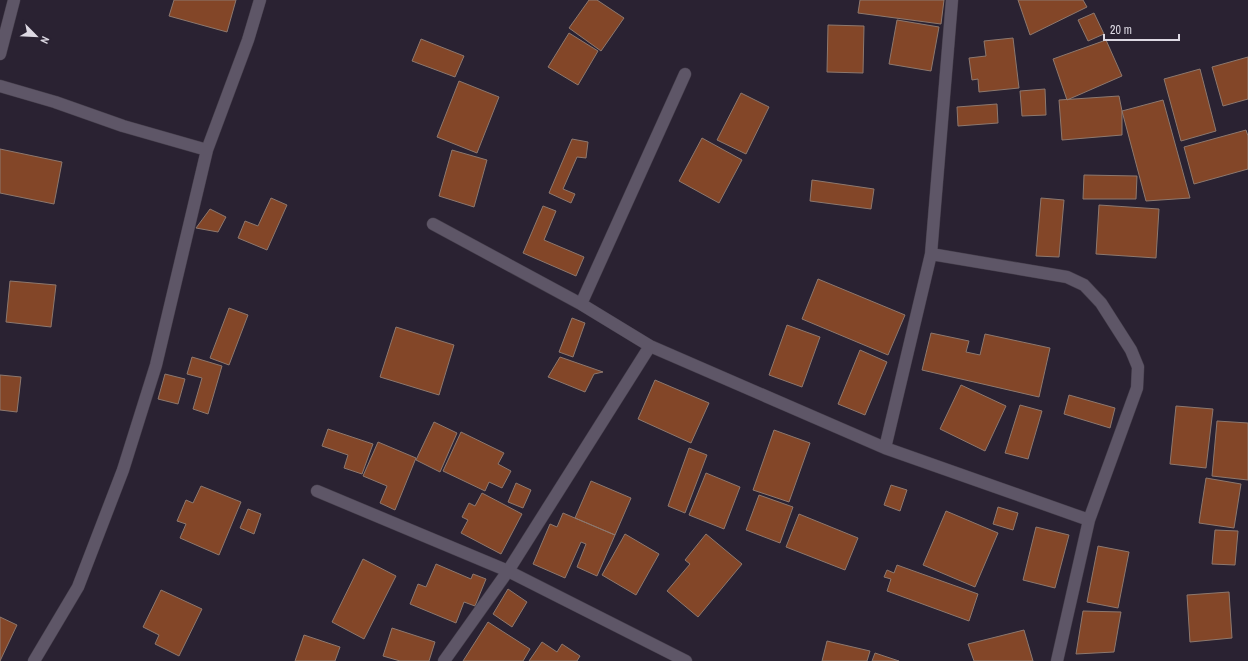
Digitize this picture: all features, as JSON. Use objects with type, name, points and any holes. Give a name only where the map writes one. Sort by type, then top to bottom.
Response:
[{"type":"street","points":[[0,54],[14,0]]},
{"type":"street","points":[[34,661],[78,586],[122,470],[156,365],[207,150],[248,40],[260,0]]},
{"type":"street","points":[[885,448],[931,254],[952,0]]},
{"type":"street","points":[[581,304],[685,74]]},
{"type":"street","points":[[0,86],[55,102],[123,126],[207,150]]},
{"type":"street","points":[[433,224],[581,304],[650,346],[885,448],[1089,520]]},
{"type":"street","points":[[931,254],[1067,277],[1084,285],[1101,303],[1131,350],[1138,367],[1137,388],[1089,520],[1057,661]]},
{"type":"street","points":[[444,661],[508,571],[650,346]]},
{"type":"street","points":[[317,491],[508,571],[686,661]]},
{"type":"building","points":[[174,0],[236,0],[227,32],[169,16]]},
{"type":"building","points":[[589,0],[597,0],[624,18],[601,51],[569,28]]},
{"type":"building","points":[[860,0],[944,0],[941,24],[858,13]]},
{"type":"building","points":[[1018,0],[1083,0],[1087,7],[1030,35]]},
{"type":"building","points":[[1094,13],[1104,34],[1088,41],[1078,20]]},
{"type":"building","points":[[897,20],[939,27],[931,71],[889,64]]},
{"type":"building","points":[[828,25],[864,26],[863,73],[827,72]]},
{"type":"building","points":[[569,33],[598,51],[578,85],[548,67]]},
{"type":"building","points":[[1013,38],[1019,88],[979,92],[978,79],[972,80],[969,58],[986,56],[984,41]]},
{"type":"building","points":[[421,39],[464,56],[455,77],[412,61]]},
{"type":"building","points":[[1106,40],[1122,76],[1067,100],[1053,59]]},
{"type":"building","points":[[1248,57],[1248,99],[1223,106],[1212,67]]},
{"type":"building","points":[[1200,69],[1216,131],[1181,141],[1164,79]]},
{"type":"building","points":[[459,81],[499,97],[477,153],[437,137]]},
{"type":"building","points":[[1045,89],[1046,115],[1022,116],[1020,91]]},
{"type":"building","points":[[741,93],[769,107],[746,154],[717,140]]},
{"type":"building","points":[[1119,96],[1122,111],[1122,135],[1062,140],[1059,100]]},
{"type":"building","points":[[1163,100],[1190,198],[1146,201],[1122,111]]},
{"type":"building","points":[[997,104],[998,123],[958,126],[957,107]]},
{"type":"building","points":[[1246,130],[1248,136],[1248,169],[1194,184],[1184,147]]},
{"type":"building","points":[[702,138],[742,160],[719,203],[679,181]]},
{"type":"building","points":[[572,139],[588,142],[586,158],[577,157],[563,189],[575,194],[571,203],[549,193]]},
{"type":"building","points":[[0,149],[62,162],[54,204],[0,193]]},
{"type":"building","points":[[452,150],[487,160],[474,207],[439,196]]},
{"type":"building","points":[[1084,175],[1137,176],[1136,199],[1083,199]]},
{"type":"building","points":[[812,180],[874,189],[871,209],[810,201]]},
{"type":"building","points":[[271,198],[287,205],[267,250],[238,238],[245,221],[258,226]]},
{"type":"building","points":[[1041,198],[1064,200],[1059,257],[1036,256]]},
{"type":"building","points":[[1099,205],[1159,209],[1156,258],[1096,254]]},
{"type":"building","points":[[543,206],[556,211],[544,240],[584,257],[576,276],[523,253]]},
{"type":"building","points":[[210,209],[226,217],[218,232],[196,228]]},
{"type":"building","points":[[818,279],[905,315],[888,355],[802,319]]},
{"type":"building","points":[[10,281],[56,285],[51,327],[6,322]]},
{"type":"building","points":[[229,308],[248,315],[229,365],[210,358]]},
{"type":"building","points":[[572,318],[585,323],[573,357],[559,352]]},
{"type":"building","points":[[787,325],[820,337],[802,387],[769,375]]},
{"type":"building","points":[[396,327],[454,345],[439,395],[380,377]]},
{"type":"building","points":[[931,333],[969,341],[966,352],[980,355],[985,334],[1050,348],[1039,397],[922,370]]},
{"type":"building","points":[[860,350],[887,362],[865,415],[838,404]]},
{"type":"building","points":[[192,357],[222,366],[208,414],[193,409],[202,378],[187,374]]},
{"type":"building","points":[[560,357],[603,372],[594,374],[585,392],[548,377]]},
{"type":"building","points":[[165,374],[185,379],[178,404],[158,399]]},
{"type":"building","points":[[0,375],[21,377],[17,412],[0,410]]},
{"type":"building","points":[[655,380],[709,403],[691,443],[638,419]]},
{"type":"building","points":[[961,385],[1006,406],[985,451],[940,429]]},
{"type":"building","points":[[1069,395],[1115,408],[1110,428],[1064,414]]},
{"type":"building","points":[[1020,405],[1042,411],[1028,459],[1005,453]]},
{"type":"building","points":[[1176,406],[1213,409],[1206,468],[1170,464]]},
{"type":"building","points":[[1217,421],[1248,423],[1248,480],[1212,476]]},
{"type":"building","points":[[434,422],[457,433],[440,472],[416,460]]},
{"type":"building","points":[[328,429],[373,444],[362,474],[344,468],[348,455],[322,446]]},
{"type":"building","points":[[774,430],[810,443],[789,502],[753,490]]},
{"type":"building","points":[[461,432],[504,453],[498,464],[511,471],[502,488],[489,482],[485,491],[443,471]]},
{"type":"building","points":[[378,442],[416,458],[395,510],[380,503],[387,486],[363,476]]},
{"type":"building","points":[[689,448],[707,455],[685,513],[668,506]]},
{"type":"building","points":[[706,473],[740,487],[724,529],[689,515]]},
{"type":"building","points":[[1206,478],[1241,484],[1234,528],[1199,523]]},
{"type":"building","points":[[591,481],[631,498],[615,535],[575,518]]},
{"type":"building","points":[[516,483],[531,490],[523,508],[508,502]]},
{"type":"building","points":[[891,485],[907,490],[900,511],[884,505]]},
{"type":"building","points":[[201,486],[241,502],[219,555],[180,538],[186,524],[177,521],[186,500],[193,503]]},
{"type":"building","points":[[482,493],[522,514],[501,554],[461,533],[468,520],[462,517],[469,503],[475,506]]},
{"type":"building","points":[[759,495],[793,507],[780,543],[746,530]]},
{"type":"building","points":[[998,507],[1018,513],[1013,530],[993,524]]},
{"type":"building","points":[[248,509],[261,514],[254,534],[240,528]]},
{"type":"building","points":[[946,511],[998,533],[975,587],[923,565]]},
{"type":"building","points":[[563,513],[615,535],[597,576],[577,567],[586,544],[581,542],[565,578],[533,564],[550,524],[557,527]]},
{"type":"building","points":[[799,514],[858,538],[845,570],[786,547]]},
{"type":"building","points":[[1036,527],[1069,535],[1055,588],[1023,580]]},
{"type":"building","points":[[1215,530],[1238,531],[1235,565],[1212,564]]},
{"type":"building","points":[[625,534],[659,554],[636,595],[602,575]]},
{"type":"building","points":[[706,534],[742,564],[698,617],[667,591],[690,564],[685,560]]},
{"type":"building","points":[[1098,546],[1129,552],[1118,608],[1087,602]]},
{"type":"building","points":[[363,559],[396,576],[364,639],[332,622]]},
{"type":"building","points":[[436,564],[471,579],[473,574],[486,579],[475,606],[464,602],[456,623],[410,604],[418,584],[426,587]]},
{"type":"building","points":[[897,565],[978,594],[969,621],[887,591],[891,579],[884,577],[887,570],[894,573]]},
{"type":"building","points":[[508,589],[527,602],[512,627],[493,614]]},
{"type":"building","points":[[161,590],[202,609],[179,656],[155,644],[159,635],[143,627]]},
{"type":"building","points":[[1229,592],[1232,638],[1190,642],[1187,595]]},
{"type":"building","points":[[1083,611],[1121,612],[1114,652],[1076,654]]},
{"type":"building","points":[[0,617],[17,625],[0,661]]},
{"type":"building","points":[[488,622],[530,649],[523,661],[463,661]]},
{"type":"building","points":[[392,628],[435,642],[429,661],[400,661],[383,656]]},
{"type":"building","points":[[1024,630],[1033,661],[974,661],[968,644]]},
{"type":"building","points":[[304,635],[340,647],[335,661],[295,661]]},
{"type":"building","points":[[827,641],[870,651],[867,661],[822,661]]},
{"type":"building","points":[[542,642],[557,652],[562,644],[580,656],[577,661],[529,661]]},
{"type":"building","points":[[875,653],[899,661],[872,661]]}]
